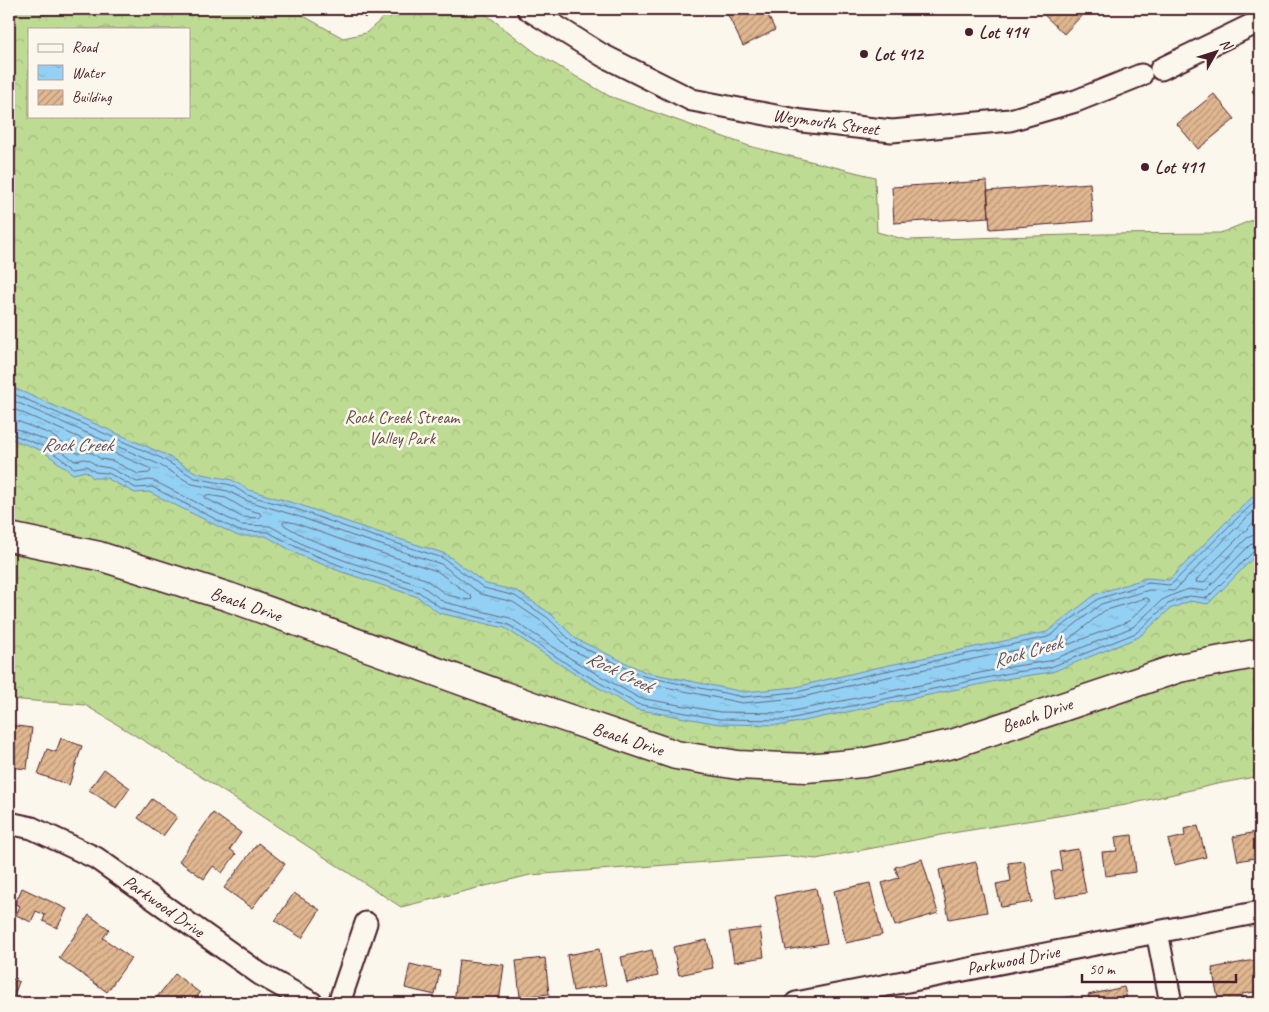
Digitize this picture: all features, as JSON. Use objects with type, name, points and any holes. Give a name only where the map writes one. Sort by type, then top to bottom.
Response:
[{"type":"street","name":"Weymouth Street","points":[[528,9],[602,55],[692,100],[802,121],[892,132],[1010,120],[1076,101],[1151,72],[1260,20]]},
{"type":"street","name":"Beach Drive","points":[[9,537],[99,556],[229,597],[543,710],[676,755],[738,765],[806,768],[872,762],[952,744],[1179,668],[1260,653]]},
{"type":"street","name":"Parkwood Drive","points":[[9,823],[32,828],[96,858],[260,974],[312,1003]]},
{"type":"street","name":"Parkwood Drive","points":[[802,1003],[1260,912]]},
{"type":"street","points":[[339,1003],[366,923]]},
{"type":"street","points":[[1157,932],[1171,1003]]},
{"type":"green space","name":"Rock Creek Stream Valley Park","points":[[9,9],[291,9],[343,38],[366,33],[393,9],[479,9],[536,53],[609,96],[749,146],[875,177],[877,232],[907,240],[1102,234],[1220,233],[1260,217],[1260,776],[1126,805],[946,834],[816,859],[790,856],[530,875],[401,907],[169,756],[85,705],[9,699]]},
{"type":"water","name":"Rock Creek","points":[[9,386],[164,454],[197,473],[232,480],[249,490],[446,554],[486,584],[517,591],[551,614],[576,639],[645,672],[744,692],[796,687],[875,668],[1047,632],[1096,594],[1147,578],[1169,580],[1260,490],[1260,551],[1208,604],[1190,601],[1170,609],[1139,637],[1052,672],[1011,678],[784,725],[719,724],[635,709],[570,671],[505,628],[439,613],[418,597],[342,572],[299,555],[266,536],[238,536],[149,492],[135,493],[106,478],[93,478],[86,471],[73,474],[43,451],[9,438]]},
{"type":"building","points":[[355,9],[373,9],[365,18]]},
{"type":"building","points":[[725,9],[765,9],[775,30],[743,46]]},
{"type":"building","points":[[1038,9],[1086,9],[1087,10],[1064,34]]},
{"type":"building","points":[[1260,85],[1260,101],[1252,91]]},
{"type":"building","points":[[1214,94],[1235,119],[1198,149],[1177,124]]},
{"type":"building","points":[[987,181],[989,217],[894,223],[892,187]]},
{"type":"building","points":[[1090,183],[1093,221],[990,229],[987,191]]},
{"type":"building","points":[[9,725],[32,728],[27,769],[9,767]]},
{"type":"building","points":[[61,738],[82,746],[69,785],[38,774],[47,749],[56,752]]},
{"type":"building","points":[[104,769],[130,788],[116,808],[89,790]]},
{"type":"building","points":[[152,799],[177,817],[163,836],[138,818]]},
{"type":"building","points":[[213,813],[241,833],[230,849],[236,854],[222,873],[213,866],[204,879],[179,861]]},
{"type":"building","points":[[1198,826],[1206,857],[1175,865],[1168,840],[1185,836],[1184,829]]},
{"type":"building","points":[[1260,831],[1260,857],[1238,861],[1233,837]]},
{"type":"building","points":[[1132,835],[1136,872],[1105,876],[1102,852],[1117,851],[1115,837]]},
{"type":"building","points":[[258,843],[285,864],[252,908],[224,888]]},
{"type":"building","points":[[1078,849],[1086,893],[1056,898],[1051,872],[1062,870],[1059,852]]},
{"type":"building","points":[[922,859],[938,913],[895,926],[882,883],[899,878],[895,867]]},
{"type":"building","points":[[1024,861],[1032,902],[1001,907],[996,884],[1011,881],[1008,863]]},
{"type":"building","points":[[976,862],[987,912],[949,919],[939,870]]},
{"type":"building","points":[[870,883],[882,935],[846,943],[834,891]]},
{"type":"building","points":[[22,888],[67,909],[57,928],[43,921],[45,915],[36,911],[31,922],[16,915],[20,906],[15,904]]},
{"type":"building","points":[[816,888],[827,943],[786,950],[775,896]]},
{"type":"building","points":[[294,893],[320,910],[302,938],[275,921]]},
{"type":"building","points":[[89,915],[109,929],[103,938],[131,958],[107,992],[59,958]]},
{"type":"building","points":[[760,928],[764,957],[734,962],[729,932]]},
{"type":"building","points":[[707,940],[713,968],[679,975],[673,947]]},
{"type":"building","points":[[599,949],[606,985],[573,991],[567,955]]},
{"type":"building","points":[[652,950],[658,976],[627,983],[621,957]]},
{"type":"building","points":[[545,958],[549,994],[520,997],[516,961]]},
{"type":"building","points":[[1260,959],[1260,998],[1256,999],[1255,992],[1242,994],[1243,1003],[1219,1003],[1212,968]]},
{"type":"building","points":[[459,960],[504,965],[499,1002],[454,1003]]},
{"type":"building","points":[[410,964],[440,971],[435,995],[405,988]]},
{"type":"building","points":[[175,974],[200,993],[192,1003],[157,1003],[154,1001]]},
{"type":"building","points":[[9,977],[19,982],[11,1003],[9,1003]]},
{"type":"building","points":[[1124,987],[1128,1003],[1090,1003],[1088,995]]},
{"type":"building","points":[[1073,996],[1075,1003],[1043,1002]]},
{"type":"place","name":"Lot 414","points":[[969,32]]},
{"type":"place","name":"Lot 412","points":[[864,54]]},
{"type":"place","name":"Lot 411","points":[[1145,167]]}]
